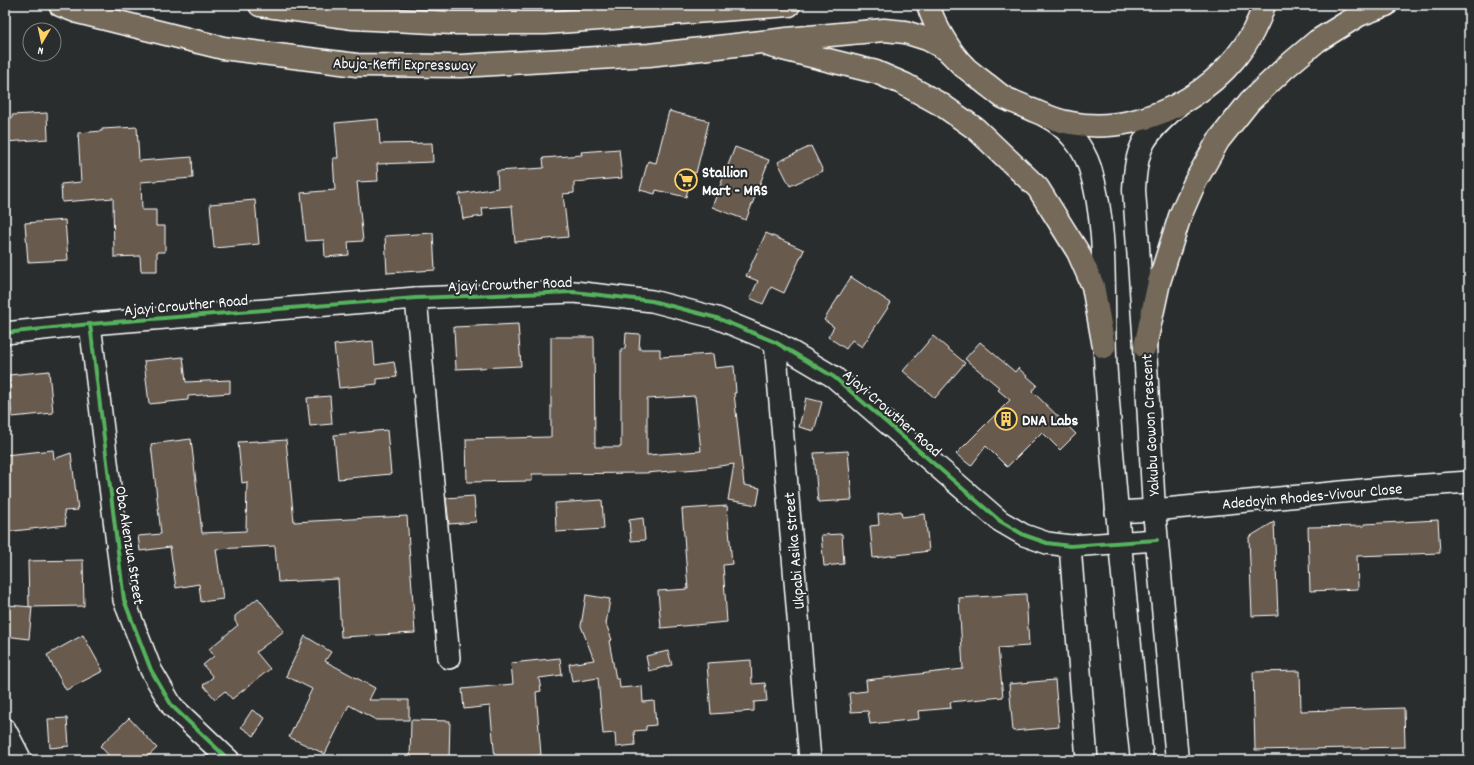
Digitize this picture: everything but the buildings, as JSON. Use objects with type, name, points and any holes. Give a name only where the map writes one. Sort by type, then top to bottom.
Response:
[{"type":"highway","name":"Abuja-Keffi Expressway","points":[[60,5],[78,12],[223,48],[357,65],[460,66],[649,55],[884,30],[905,32],[927,39],[946,49],[964,67]]},
{"type":"highway","points":[[260,5],[353,18],[452,23],[545,23],[789,5]]},
{"type":"highway","points":[[928,5],[946,42],[964,67],[1002,96],[1043,114],[1070,123],[1094,125],[1118,124],[1141,120],[1179,105],[1209,85],[1230,64],[1248,40],[1266,8]]},
{"type":"highway","points":[[1145,347],[1159,282],[1180,216],[1195,182],[1218,141],[1250,101],[1285,68],[1317,41],[1359,15],[1386,5]]},
{"type":"highway","points":[[754,43],[876,72],[942,105],[976,129],[1038,188],[1078,252],[1093,286],[1104,347]]},
{"type":"main road","name":"Yakubu Gowon Crescent","points":[[1177,760],[1154,510],[1134,190],[1135,170],[1140,150],[1148,134],[1179,105]]},
{"type":"main road","points":[[1043,114],[1054,120],[1072,137],[1082,150],[1089,168],[1097,198],[1102,242],[1104,347],[1116,512],[1142,760]]},
{"type":"street","name":"Ajayi Crowther Road","points":[[5,333],[90,324],[416,298],[574,292],[652,301],[717,318],[775,342],[834,377],[1000,521],[1024,535],[1047,542],[1070,546],[1157,540]]},
{"type":"street","points":[[416,298],[449,658]]},
{"type":"street","name":"Oba Akenzua Street","points":[[90,324],[124,600],[151,670],[172,706],[226,759]]},
{"type":"street","name":"Ukpabi Asika Street","points":[[775,342],[810,760]]},
{"type":"street","name":"Adedoyin Rhodes-Vivour Close","points":[[1116,512],[1154,510],[1383,488],[1469,482]]},
{"type":"street","points":[[1070,546],[1088,760]]},
{"type":"street","points":[[5,729],[21,760]]},
{"type":"cycle path","points":[[5,333],[90,324],[416,298],[574,292],[652,301],[717,318],[775,342],[834,377],[1000,521],[1024,535],[1047,543],[1070,546],[1157,540]]},
{"type":"cycle path","points":[[90,324],[124,600],[151,670],[172,706],[229,760]]},
{"type":"place","name":"Stallion Mart - MRS","points":[[686,180]]},
{"type":"place","name":"DNA Labs","points":[[1006,419]]}]
